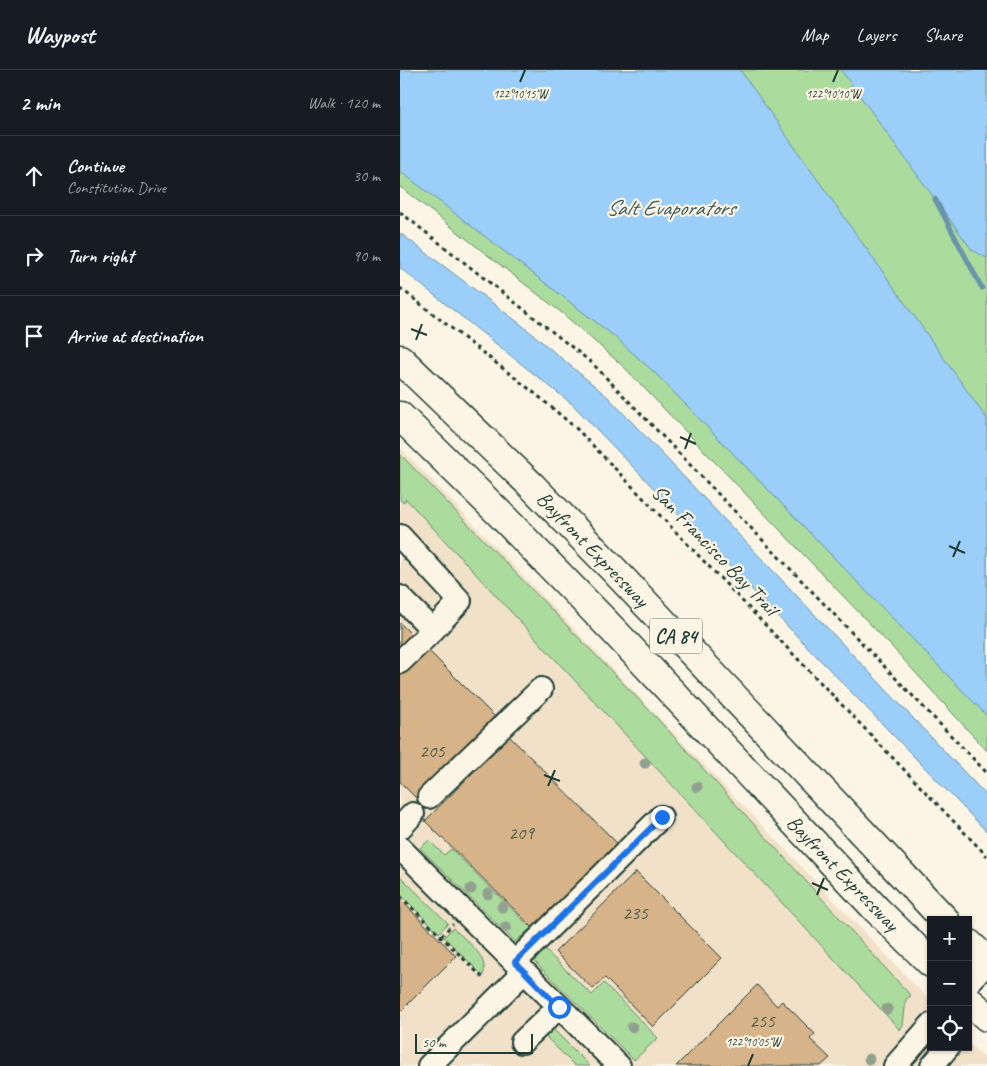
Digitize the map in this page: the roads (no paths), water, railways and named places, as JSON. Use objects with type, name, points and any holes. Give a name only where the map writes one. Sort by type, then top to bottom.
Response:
[{"type":"highway","name":"Bayfront Expressway","points":[[400,359],[532,486],[606,562],[941,916]]},
{"type":"highway","name":"Bayfront Expressway","points":[[400,416],[511,525],[877,910],[929,961]]},
{"type":"highway","points":[[972,947],[987,962]]},
{"type":"street","points":[[400,536],[460,601],[400,662]]},
{"type":"street","points":[[400,597],[430,633]]},
{"type":"street","points":[[430,797],[541,689]]},
{"type":"street","points":[[429,1066],[519,967],[662,817]]},
{"type":"street","points":[[400,848],[618,1066]]},
{"type":"street","points":[[972,979],[987,962]]},
{"type":"street","points":[[522,1042],[559,1007]]},
{"type":"street","points":[[895,1066],[927,1030]]},
{"type":"street","points":[[932,1066],[945,1051]]},
{"type":"water","name":"Salt Evaporators","points":[[400,70],[740,70],[987,419],[987,716],[657,375],[615,337],[400,171]]},
{"type":"water","points":[[841,70],[987,70],[987,258],[972,250]]},
{"type":"water","points":[[400,233],[523,326],[609,398],[987,796],[987,832],[572,404],[400,268]]},
{"type":"waterway","points":[[935,199],[982,288]]}]
